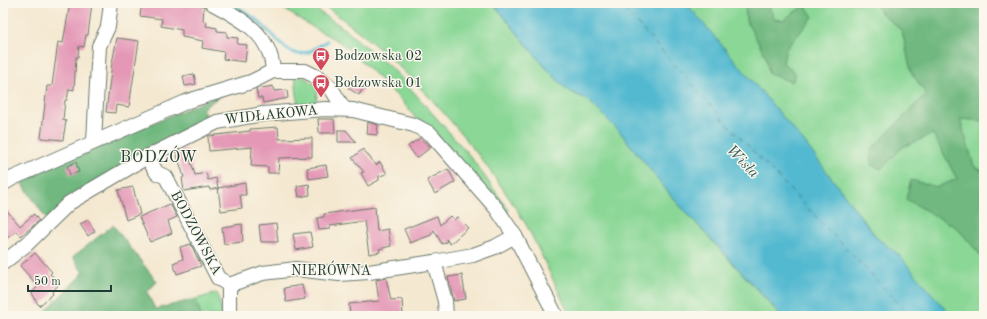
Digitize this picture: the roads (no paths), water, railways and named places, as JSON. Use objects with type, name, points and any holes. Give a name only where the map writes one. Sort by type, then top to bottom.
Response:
[{"type":"street","points":[[94,141],[99,46],[108,27],[110,3]]},
{"type":"street","points":[[212,3],[242,19],[255,31],[267,46],[272,59],[273,71]]},
{"type":"street","name":"WIDŁAKOWA","points":[[8,181],[94,141],[188,101],[251,82],[273,71],[305,71],[321,79],[331,88],[344,109]]},
{"type":"street","name":"WIDŁAKOWA","points":[[3,263],[27,244],[69,203],[147,156],[217,122],[263,114],[344,109],[362,111],[414,124],[431,134],[496,208],[515,236],[556,316]]},
{"type":"street","name":"BODZOWSKA","points":[[147,156],[158,173],[166,177],[218,278],[229,285],[229,316]]},
{"type":"street","name":"NIERÓWNA","points":[[229,285],[263,273],[296,269],[339,274],[369,272],[434,262],[473,255],[495,247],[515,236]]},
{"type":"street","points":[[434,262],[445,301],[446,316]]},
{"type":"water","name":"Wisła","points":[[493,3],[686,3],[805,143],[877,238],[898,254],[951,316],[782,316],[672,197],[619,131],[588,100],[567,90],[539,60]]},
{"type":"waterway","points":[[230,3],[256,19],[285,48],[292,52],[298,54],[306,53],[316,49],[327,41]]},
{"type":"place","name":"Bodzowska 02","points":[[321,71]]},
{"type":"place","name":"Bodzowska 01","points":[[321,98]]},
{"type":"district","name":"BODZÓW","points":[[159,158]]}]
